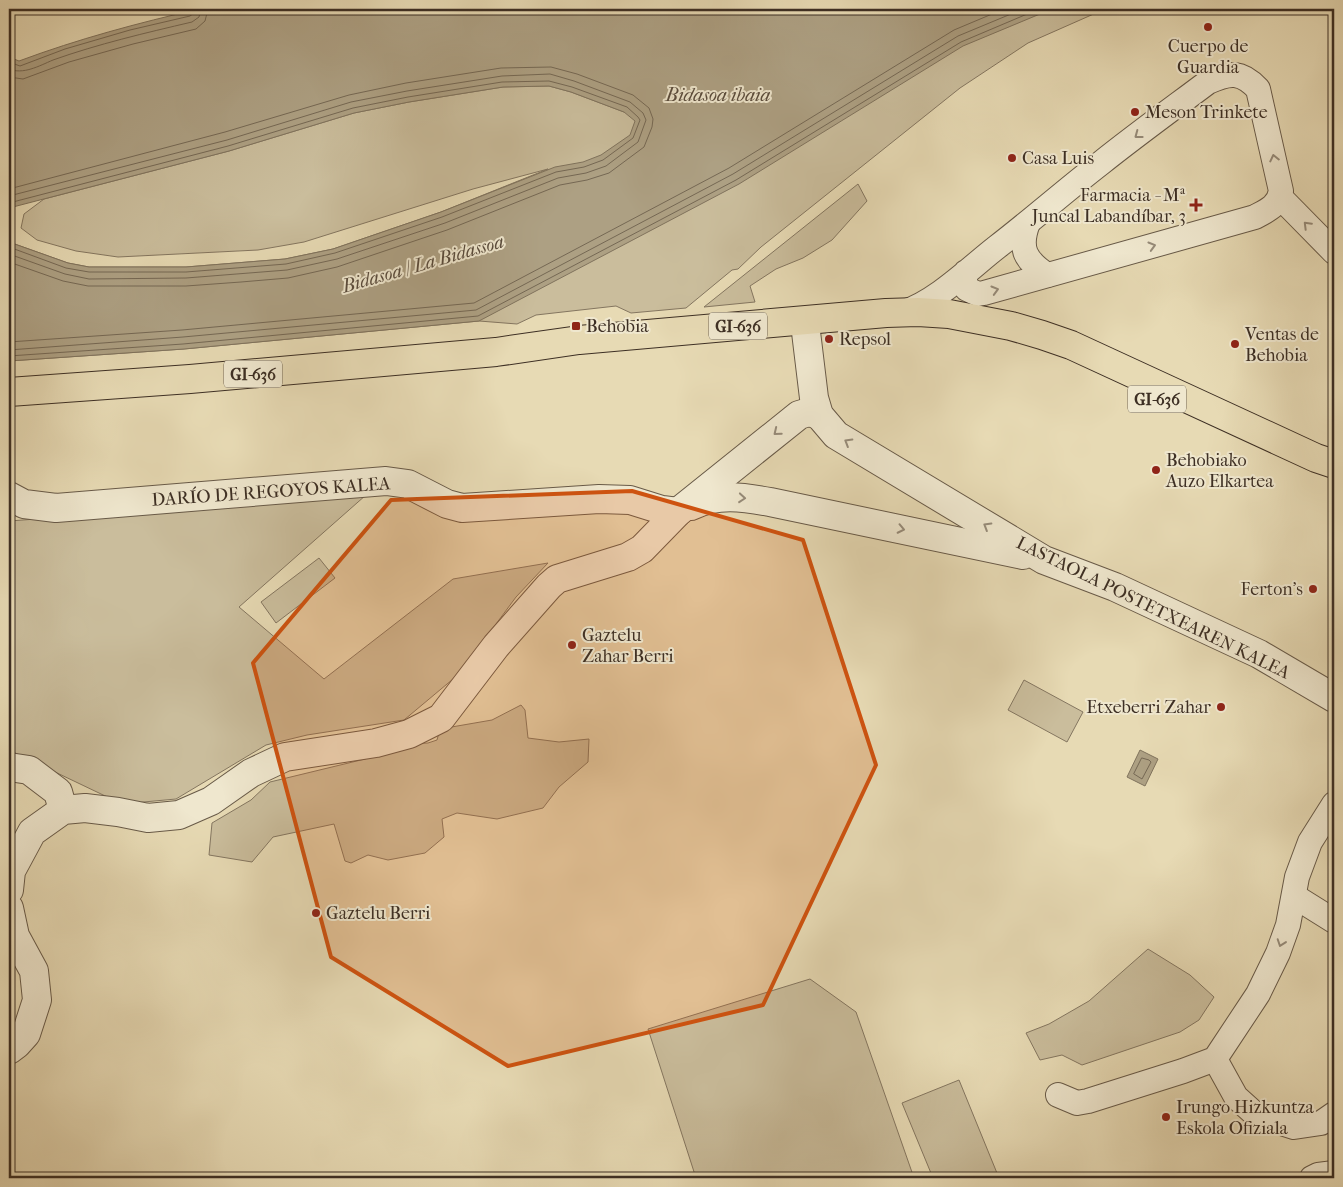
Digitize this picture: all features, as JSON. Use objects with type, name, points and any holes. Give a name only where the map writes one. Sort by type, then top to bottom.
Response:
[{"type":"main road","name":"GI-636","points":[[9,392],[190,379],[496,352],[579,340],[902,312],[949,314],[1007,337],[1066,357],[1334,478]]},
{"type":"main road","name":"GI-636","points":[[496,352],[580,351],[887,325],[979,325],[1042,335],[1071,345],[1316,458],[1334,464]]},
{"type":"street","points":[[902,312],[916,308],[929,301],[1100,163],[1208,82],[1222,76],[1234,75],[1248,79],[1258,89],[1281,190],[1280,197],[1274,207],[1255,217],[978,294],[967,289],[964,277],[966,272]]},
{"type":"street","points":[[1280,197],[1334,252]]},
{"type":"street","points":[[1028,223],[1025,231],[1024,246],[1026,254],[1034,266],[1047,275]]},
{"type":"street","name":"LASTAOLA POSTETXEAREN KALEA","points":[[806,332],[814,398],[819,415],[836,435],[1044,560],[1116,587],[1259,654],[1334,698]]},
{"type":"street","points":[[9,890],[11,871],[32,832],[63,810],[85,808],[148,818],[179,815],[211,801],[251,773],[285,757],[376,743],[409,734],[441,718],[496,646],[558,578],[628,557],[642,549],[678,512],[799,415],[809,412],[819,415]]},
{"type":"street","name":"DARÍO DE REGOYOS KALEA","points":[[9,496],[24,504],[56,508],[386,481],[408,484],[447,504],[462,508],[599,499],[630,500],[662,510],[678,512]]},
{"type":"street","points":[[678,512],[701,501],[716,497],[740,497],[1044,560]]},
{"type":"street","points":[[9,767],[29,770],[58,792],[63,810]]},
{"type":"street","points":[[1058,1095],[1077,1102],[1088,1102],[1215,1059],[1258,994],[1274,962],[1288,925],[1297,877],[1310,842],[1334,804]]},
{"type":"street","points":[[1294,896],[1334,921]]},
{"type":"street","points":[[9,908],[15,936],[34,971],[37,1000],[26,1034],[9,1050]]},
{"type":"street","points":[[1215,1059],[1236,1096],[1256,1115],[1294,1127],[1321,1123],[1334,1114]]},
{"type":"street","points":[[1312,1178],[1318,1175],[1334,1173]]},
{"type":"highlighted area","points":[[632,491],[803,540],[876,765],[763,1005],[508,1066],[331,957],[253,663],[391,500]]},
{"type":"shaded area","points":[[898,9],[1105,9],[1028,43],[960,88],[761,247],[738,269],[732,270],[686,308],[631,313],[616,306],[536,315],[517,324],[479,321],[184,349],[9,361],[9,242],[68,263],[89,267],[186,267],[285,259],[333,249],[441,212],[548,169],[473,189],[304,242],[258,250],[118,257],[76,251],[37,240],[21,228],[24,214],[44,199],[229,151],[354,113],[503,87],[549,86],[571,92],[624,112]]},
{"type":"shaded area","points":[[858,184],[867,201],[832,240],[803,258],[776,269],[750,286],[755,302],[704,307]]},
{"type":"shaded area","points":[[366,495],[239,607],[324,679],[453,579],[548,563],[516,597],[459,674],[404,720],[307,735],[266,745],[176,799],[122,804],[9,750],[9,521]]},
{"type":"shaded area","points":[[319,558],[335,578],[276,623],[261,602]]},
{"type":"shaded area","points":[[1024,680],[1083,712],[1067,742],[1008,710]]},
{"type":"shaded area","points":[[521,705],[525,710],[528,738],[559,742],[589,739],[588,762],[559,787],[543,808],[497,819],[457,813],[442,819],[444,837],[425,853],[388,860],[368,855],[351,863],[345,861],[334,824],[273,837],[252,862],[209,855],[212,823],[251,800],[270,782],[365,759],[406,744],[428,743],[437,740],[440,729],[492,720]]},
{"type":"shaded area","points":[[1148,949],[1190,975],[1214,997],[1199,1020],[1180,1032],[1082,1065],[1062,1055],[1040,1060],[1026,1033],[1049,1024],[1089,1001]]},
{"type":"shaded area","points":[[810,979],[856,1012],[914,1178],[696,1178],[648,1029]]},
{"type":"shaded area","points":[[959,1080],[999,1178],[933,1178],[902,1103]]},
{"type":"water","name":"Bidasoa ibaia","points":[[199,9],[1052,9],[963,46],[739,184],[479,321],[184,349],[9,361],[9,242],[68,263],[89,267],[186,267],[285,259],[333,249],[441,212],[555,167],[583,162],[601,155],[630,135],[635,121],[624,112],[571,92],[549,86],[503,87],[354,113],[229,151],[9,208],[9,57],[19,61],[108,32]]},
{"type":"water","points":[[1140,750],[1158,759],[1145,786],[1127,777]]},
{"type":"place","name":"Cuerpo de Guardia","points":[[1208,27]]},
{"type":"place","name":"Meson Trinkete","points":[[1135,112]]},
{"type":"place","name":"Casa Luis","points":[[1012,158]]},
{"type":"place","name":"Farmacia - Mª Juncal Labandíbar, 3","points":[[1196,205]]},
{"type":"place","name":"Behobia","points":[[576,326]]},
{"type":"place","name":"Repsol","points":[[829,339]]},
{"type":"place","name":"Ventas de Behobia","points":[[1235,344]]},
{"type":"place","name":"Behobiako Auzo Elkartea","points":[[1156,470]]},
{"type":"place","name":"Ferton's","points":[[1313,589]]},
{"type":"place","name":"Gaztelu Zahar Berri","points":[[572,645]]},
{"type":"place","name":"Etxeberri Zahar","points":[[1221,707]]},
{"type":"place","name":"Gaztelu Berri","points":[[316,913]]},
{"type":"place","name":"Irungo Hizkuntza Eskola Ofiziala","points":[[1166,1117]]},
{"type":"water label","name":"Bidasoa / La Bidassoa","points":[[423,264]]}]
